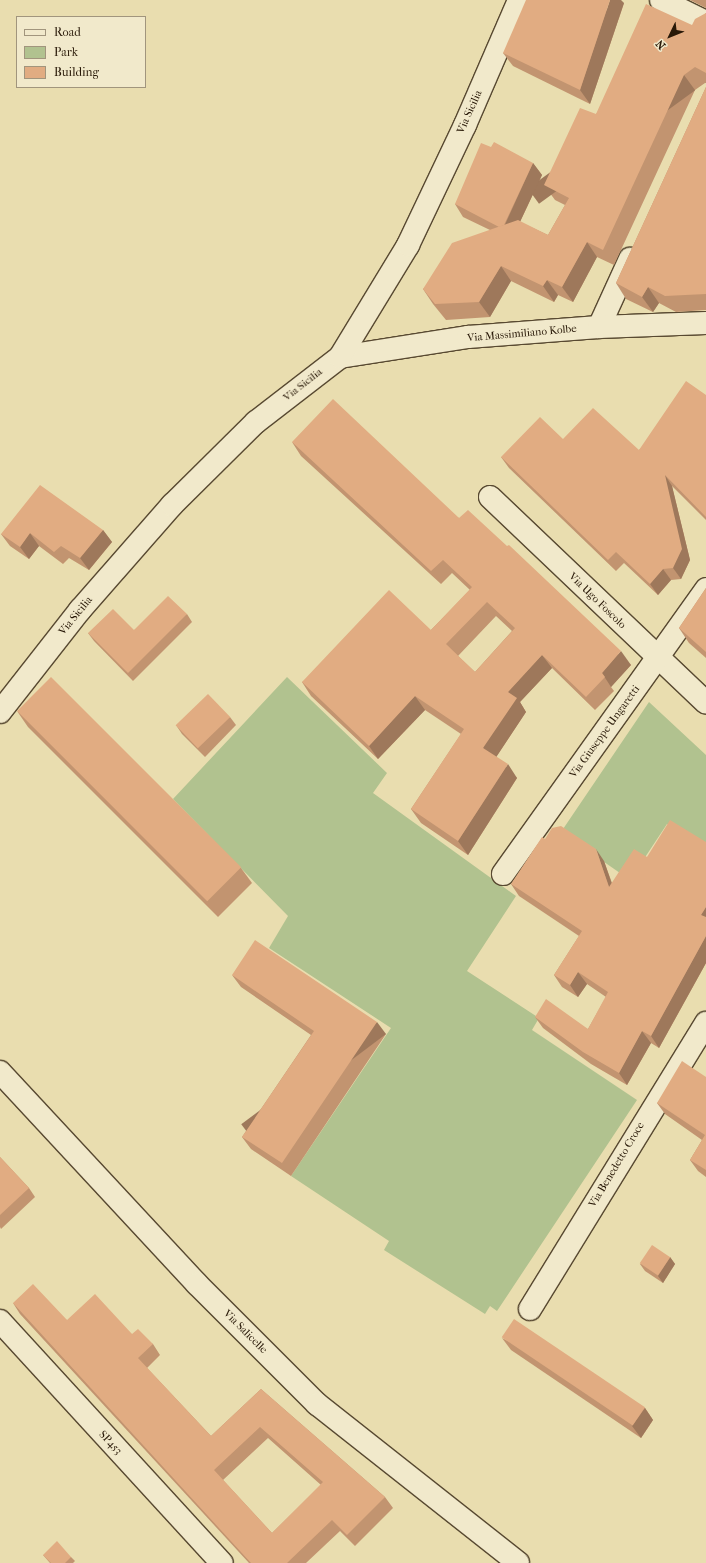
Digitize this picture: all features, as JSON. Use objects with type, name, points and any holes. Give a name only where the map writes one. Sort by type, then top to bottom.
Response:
[{"type":"street","name":"Via Sicilia","points":[[0,712],[80,610],[172,506],[256,422],[340,357],[408,245],[465,125],[519,0]]},
{"type":"street","points":[[661,0],[706,22]]},
{"type":"street","points":[[599,327],[639,241]]},
{"type":"street","name":"Via Massimiliano Kolbe","points":[[340,357],[468,338],[599,327],[706,323]]},
{"type":"street","name":"Via Ugo Foscolo","points":[[490,497],[657,658],[706,703]]},
{"type":"street","name":"Via Giuseppe Ungaretti","points":[[503,874],[706,589]]},
{"type":"street","name":"Via Benedetto Croce","points":[[530,1309],[706,1023]]},
{"type":"street","name":"Via Salicelle","points":[[0,1072],[197,1284],[317,1404],[518,1563]]},
{"type":"street","name":"SP453","points":[[0,1321],[222,1563]]},
{"type":"green space","points":[[287,677],[387,773],[373,793],[516,896],[467,971],[539,1018],[532,1030],[637,1100],[497,1311],[490,1306],[485,1314],[384,1250],[389,1241],[291,1176],[391,1028],[269,948],[288,916],[173,799]]},
{"type":"green space","points":[[649,702],[706,755],[706,849],[667,824],[630,880],[561,832]]},
{"type":"building","points":[[526,0],[610,0],[580,90],[503,53]]},
{"type":"building","points":[[646,4],[692,25],[695,19],[706,13],[706,73],[695,67],[684,75],[603,250],[587,242],[562,287],[547,280],[543,286],[501,266],[479,302],[435,304],[423,289],[452,243],[518,220],[548,235],[569,198],[544,185],[580,108],[596,114]]},
{"type":"building","points":[[706,87],[706,294],[665,296],[648,287],[642,297],[616,283]]},
{"type":"building","points":[[494,142],[533,163],[504,225],[499,227],[455,204],[481,143],[491,147]]},
{"type":"building","points":[[686,381],[706,395],[706,517],[665,475],[682,549],[673,568],[663,569],[650,584],[616,552],[608,560],[501,457],[540,417],[563,439],[593,408],[639,450]]},
{"type":"building","points":[[333,399],[459,518],[468,510],[507,546],[509,545],[621,651],[602,673],[605,677],[586,697],[542,655],[508,692],[517,698],[483,748],[508,764],[458,841],[411,809],[464,729],[415,696],[369,746],[302,682],[389,590],[431,630],[472,587],[443,560],[431,571],[292,442]],"holes":[[[487,602],[515,628],[475,672],[446,644]]]},
{"type":"building","points":[[40,485],[103,530],[80,558],[61,546],[54,552],[30,533],[20,547],[1,534]]},
{"type":"building","points":[[706,588],[706,652],[679,628]]},
{"type":"building","points":[[168,596],[187,614],[128,673],[88,633],[113,609],[134,630]]},
{"type":"building","points":[[51,677],[241,867],[207,901],[17,711]]},
{"type":"building","points":[[208,694],[230,717],[198,748],[176,725]]},
{"type":"building","points":[[670,820],[706,842],[706,907],[701,915],[706,917],[706,936],[651,1036],[642,1031],[619,1073],[583,1052],[535,1017],[546,999],[588,1029],[608,992],[578,972],[570,985],[554,975],[582,931],[511,884],[542,837],[545,839],[552,828],[561,826],[596,849],[609,887],[634,849],[647,857]]},
{"type":"building","points":[[255,940],[377,1022],[282,1163],[242,1137],[314,1031],[232,975]]},
{"type":"building","points":[[682,1061],[706,1077],[706,1170],[690,1160],[705,1135],[657,1103]]},
{"type":"building","points":[[0,1157],[29,1188],[0,1215]]},
{"type":"building","points":[[652,1245],[670,1257],[658,1276],[640,1263]]},
{"type":"building","points":[[33,1284],[67,1320],[95,1294],[132,1334],[138,1329],[153,1344],[138,1358],[211,1436],[261,1389],[385,1497],[347,1535],[332,1520],[287,1563],[251,1563],[13,1303]],"holes":[[[260,1427],[323,1482],[272,1533],[214,1470]]]},
{"type":"building","points":[[514,1319],[645,1407],[633,1426],[502,1337]]},
{"type":"building","points":[[57,1541],[71,1557],[65,1563],[51,1563],[43,1555]]}]
